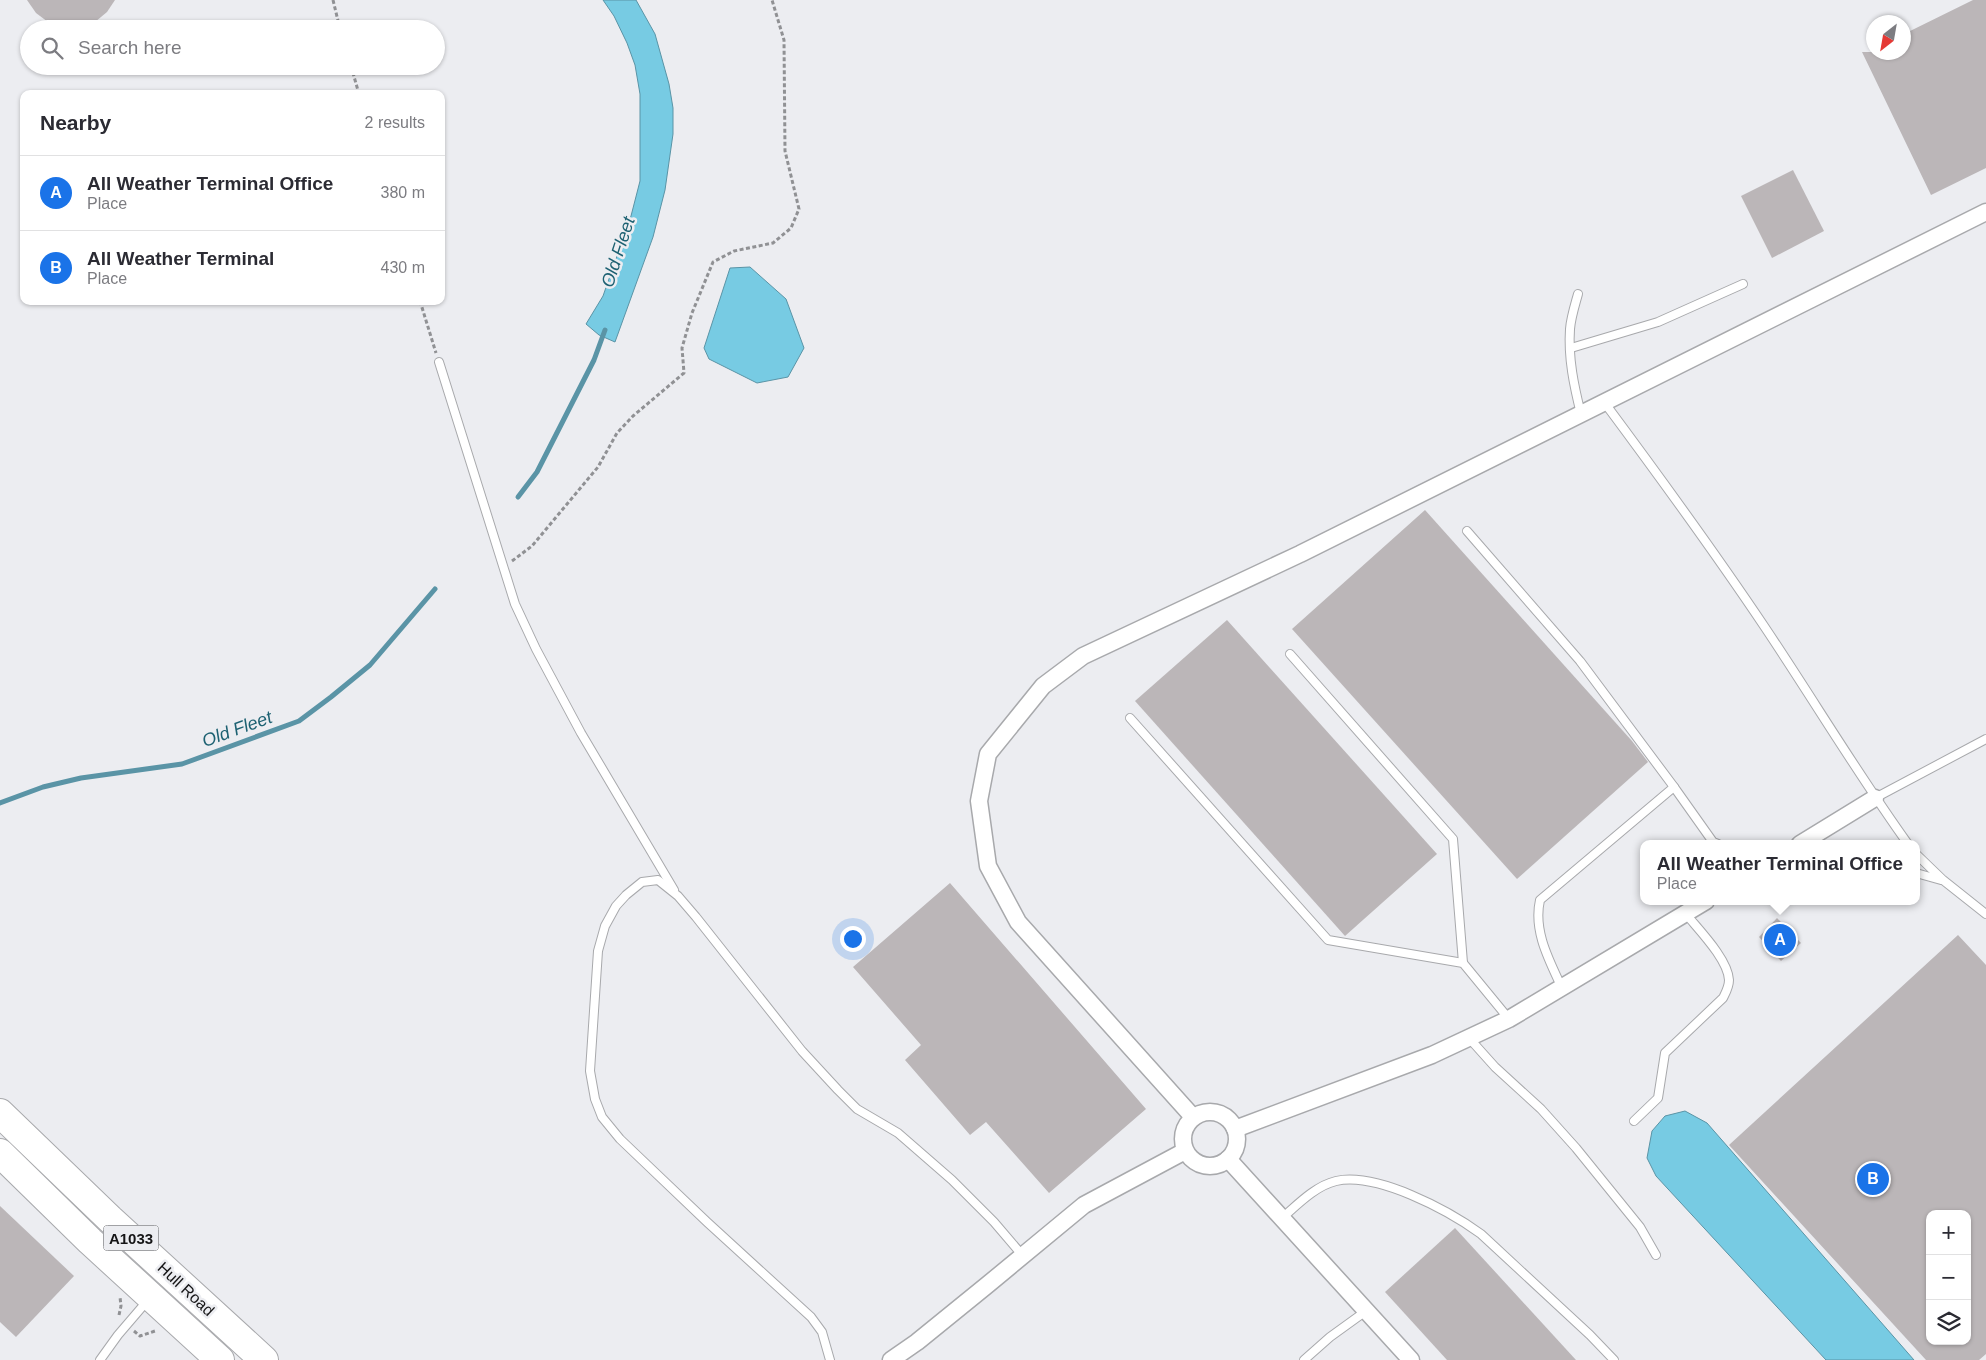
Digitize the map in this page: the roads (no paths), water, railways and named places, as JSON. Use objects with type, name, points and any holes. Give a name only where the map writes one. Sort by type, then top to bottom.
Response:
[{"type":"highway","name":"Hull Road","points":[[0,1113],[110,1219],[264,1360]]},
{"type":"highway","name":"Hull Road","points":[[0,1153],[90,1241],[220,1360]]},
{"type":"street","points":[[1193,1117],[1018,922],[988,866],[979,801],[988,754],[1042,686],[1083,656],[1300,554],[1986,212]]},
{"type":"street","points":[[1807,840],[1875,798]]},
{"type":"street","points":[[1235,1129],[1432,1055],[1509,1019],[1700,905]]},
{"type":"street","points":[[1201,1113],[1217,1113],[1231,1122],[1235,1129],[1236,1145],[1228,1159],[1221,1164],[1205,1166],[1190,1158],[1185,1151],[1183,1133],[1193,1117],[1201,1113]]},
{"type":"street","points":[[891,1360],[917,1342],[1084,1205],[1185,1151]]},
{"type":"street","points":[[1228,1159],[1411,1360]]},
{"type":"lane","points":[[1571,348],[1658,322],[1743,284]]},
{"type":"lane","points":[[1578,294],[1570,328],[1572,375],[1581,414]]},
{"type":"lane","points":[[439,362],[515,604],[536,649],[581,732],[657,864],[678,896],[760,996],[802,1051],[838,1090],[857,1109],[898,1133],[952,1180],[994,1222],[1023,1256]]},
{"type":"lane","points":[[1604,402],[1695,525],[1754,611],[1875,798],[1905,840]]},
{"type":"lane","points":[[1467,531],[1580,661],[1712,840]]},
{"type":"lane","points":[[1290,654],[1453,839],[1464,963],[1509,1019]]},
{"type":"lane","points":[[1130,718],[1328,940],[1464,963]]},
{"type":"lane","points":[[1875,798],[1986,738]]},
{"type":"lane","points":[[1562,988],[1544,949],[1537,914],[1540,900],[1674,787]]},
{"type":"lane","points":[[1920,858],[1943,880],[1986,914]]},
{"type":"lane","points":[[1920,874],[1943,880]]},
{"type":"lane","points":[[678,896],[658,880],[642,882],[626,894],[616,906],[605,926],[598,951],[590,1071],[595,1099],[602,1117],[620,1139],[811,1317],[822,1332],[830,1360]]},
{"type":"lane","points":[[1634,1121],[1658,1098],[1665,1054],[1722,998],[1728,988],[1728,972],[1720,958],[1686,914]]},
{"type":"lane","points":[[1469,1038],[1495,1067],[1541,1108],[1576,1148],[1640,1227],[1656,1255]]},
{"type":"lane","points":[[1282,1218],[1309,1195],[1334,1182],[1351,1180],[1371,1182],[1405,1193],[1463,1220],[1481,1234],[1590,1334],[1614,1360]]},
{"type":"lane","points":[[111,1360],[102,1358],[118,1335],[151,1297]]},
{"type":"lane","points":[[1304,1360],[1330,1337],[1366,1311]]},
{"type":"water","points":[[603,0],[636,0],[655,34],[669,84],[673,108],[673,134],[665,190],[653,237],[615,342],[599,335],[586,324],[603,296],[631,216],[640,181],[640,94],[635,65],[627,43],[614,16]]},
{"type":"water","points":[[750,267],[786,299],[804,348],[788,377],[757,383],[709,359],[704,348],[730,268]]},
{"type":"water","points":[[1685,1111],[1707,1123],[1914,1360],[1826,1360],[1656,1176],[1647,1158],[1652,1131],[1665,1116]]},
{"type":"waterway","name":"Old Fleet","points":[[518,497],[537,472],[594,360],[605,330]]},
{"type":"waterway","name":"Old Fleet","points":[[0,803],[43,787],[81,778],[182,764],[299,721],[370,665],[435,589]]},
{"type":"place","name":"All Weather Terminal Office","points":[[1780,940]]},
{"type":"place","name":"All Weather Terminal","points":[[1873,1179]]}]
